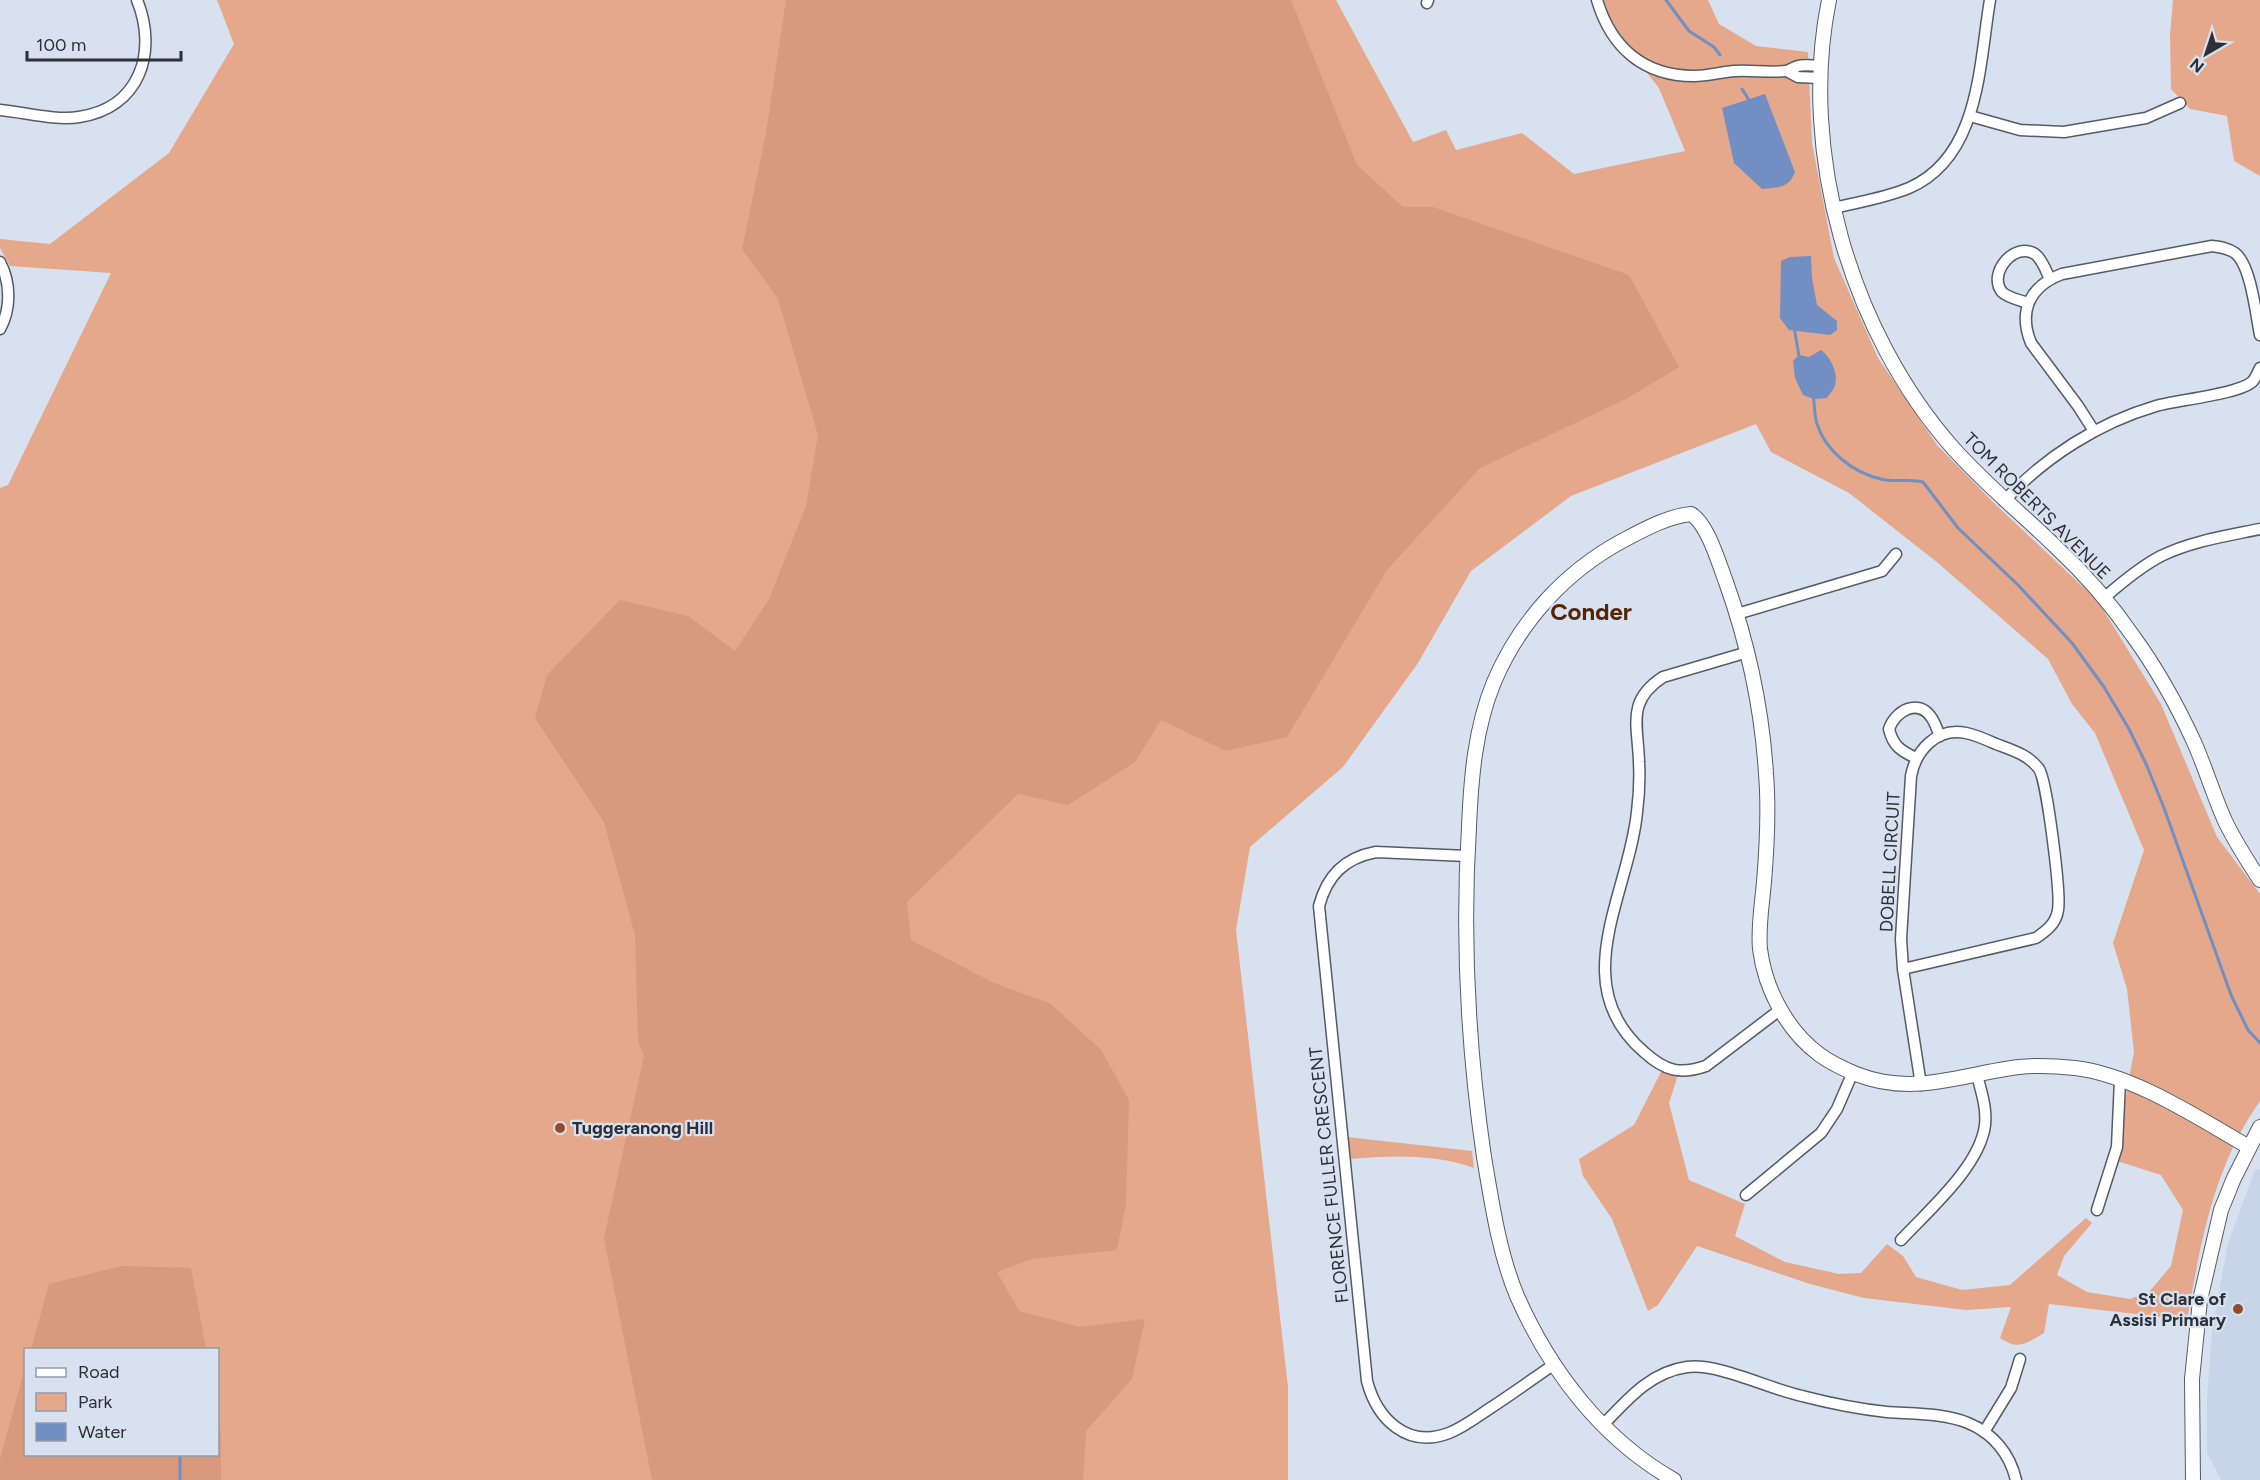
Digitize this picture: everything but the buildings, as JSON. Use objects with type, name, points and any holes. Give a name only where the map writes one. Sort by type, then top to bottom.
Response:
[{"type":"street","points":[[0,110],[69,118],[98,113],[114,104],[134,84],[145,58],[146,29],[137,0]]},
{"type":"street","points":[[1597,0],[1603,19],[1621,46],[1638,60],[1669,74],[1695,76],[1756,70],[1787,71],[1798,77],[1821,72]]},
{"type":"street","name":"TOM ROBERTS AVENUE","points":[[1828,0],[1821,72],[1824,145],[1834,208],[1858,286],[1884,345],[1942,434],[2004,501],[2057,548],[2104,598],[2133,636],[2172,698],[2194,743],[2226,822],[2260,880]]},
{"type":"street","points":[[1834,208],[1893,195],[1920,182],[1937,169],[1957,145],[1970,116],[1990,0]]},
{"type":"street","points":[[1970,116],[2020,130],[2064,132],[2146,118],[2180,103]]},
{"type":"street","points":[[2094,431],[2031,343],[2026,331],[2025,317],[2028,303],[2034,293],[2050,279],[2062,274],[2212,246],[2225,248],[2235,253],[2246,268],[2260,335]]},
{"type":"street","points":[[2028,303],[2007,296],[2002,291],[1998,277],[2004,262],[2013,254],[2025,251],[2035,254],[2050,279]]},
{"type":"street","points":[[0,262],[6,277],[8,296],[6,314],[0,330]]},
{"type":"street","points":[[2004,501],[2047,463],[2094,431],[2156,406],[2239,389],[2253,382],[2260,368]]},
{"type":"street","points":[[1674,1480],[1637,1455],[1603,1425],[1577,1397],[1533,1330],[1516,1293],[1502,1252],[1479,1120],[1471,1046],[1466,971],[1467,856],[1475,750],[1482,716],[1494,681],[1522,631],[1541,606],[1576,570],[1611,548],[1640,532],[1677,517],[1691,514],[1702,525],[1737,614],[1758,701],[1767,777],[1767,829],[1760,922],[1761,949],[1766,975],[1781,1010],[1802,1040],[1820,1056],[1853,1072],[1886,1083],[1921,1085],[2019,1067],[2049,1066],[2079,1069],[2120,1080],[2152,1094],[2249,1147]]},
{"type":"street","points":[[2104,598],[2148,563],[2168,553],[2209,539],[2260,529]]},
{"type":"street","points":[[1737,614],[1882,571],[1896,554]]},
{"type":"street","points":[[1748,652],[1663,677],[1652,684],[1640,700],[1635,719],[1639,762],[1636,819],[1629,857],[1608,926],[1604,950],[1605,974],[1612,1007],[1621,1027],[1634,1044],[1671,1070],[1692,1071],[1706,1066],[1781,1010]]},
{"type":"street","points":[[1903,969],[2036,938],[2048,929],[2058,911],[2046,790],[2039,769],[2029,758],[2016,751],[1967,733],[1940,736],[1928,742],[1916,758],[1902,752],[1893,742],[1889,729],[1896,714],[1908,708],[1925,712],[1931,716],[1940,736]]},
{"type":"street","name":"DOBELL CIRCUIT","points":[[1916,758],[1911,776],[1901,939],[1903,969],[1921,1085]]},
{"type":"street","name":"FLORENCE FULLER CRESCENT","points":[[1467,856],[1376,852],[1362,855],[1348,861],[1336,872],[1326,884],[1318,906],[1367,1381],[1375,1405],[1385,1419],[1394,1427],[1425,1437],[1440,1435],[1463,1426],[1554,1365]]},
{"type":"street","points":[[1746,1195],[1821,1133],[1837,1109],[1853,1072]]},
{"type":"street","points":[[1901,1240],[1975,1156],[1986,1124],[1985,1108],[1977,1075]]},
{"type":"street","points":[[2097,1210],[2117,1147],[2120,1080]]},
{"type":"street","points":[[2193,1480],[2192,1379],[2200,1300],[2221,1210],[2260,1127]]},
{"type":"street","points":[[1984,1432],[2011,1388],[2020,1359]]},
{"type":"street","points":[[1603,1425],[1636,1391],[1652,1379],[1671,1370],[1698,1367],[1715,1369],[1802,1396],[1856,1408],[1950,1418],[1968,1423],[1984,1432],[2002,1449],[2012,1466],[2016,1480]]},
{"type":"street","points":[[2193,1464],[2198,1480]]},
{"type":"shaded area","points":[[786,0],[1291,0],[1357,165],[1403,207],[1433,207],[1629,275],[1679,367],[1626,399],[1480,468],[1387,570],[1287,737],[1226,751],[1161,720],[1135,762],[1068,805],[1018,794],[907,902],[911,940],[994,983],[1051,1004],[1101,1050],[1129,1100],[1126,1204],[1117,1250],[1032,1259],[997,1272],[1019,1311],[1080,1327],[1145,1319],[1132,1379],[1086,1431],[1083,1480],[652,1480],[604,1238],[644,1056],[638,1042],[635,935],[604,822],[535,718],[547,675],[620,600],[688,616],[735,651],[769,599],[806,506],[818,435],[778,299],[742,249],[766,133]]},
{"type":"shaded area","name":"St Clare of Assisi Primary","points":[[2260,1169],[2260,1480],[2221,1480],[2207,1453],[2207,1400],[2212,1330],[2228,1243],[2255,1170]]},
{"type":"shaded area","points":[[121,1266],[191,1268],[206,1348],[31,1348],[49,1284]]},
{"type":"shaded area","points":[[24,1372],[24,1456],[219,1456],[219,1424],[221,1436],[221,1480],[0,1480],[0,1459]]},
{"type":"green space","points":[[217,0],[1336,0],[1413,142],[1446,130],[1456,150],[1522,133],[1574,174],[1685,151],[1659,88],[1614,31],[1604,0],[1708,0],[1719,24],[1756,46],[1808,52],[1812,143],[1834,258],[1878,358],[1937,445],[1994,503],[2098,601],[2161,704],[2217,837],[2260,894],[2260,1101],[2231,1153],[2211,1206],[2187,1320],[2049,1304],[2044,1333],[2018,1345],[2000,1338],[2011,1307],[1966,1310],[1864,1298],[1810,1284],[1697,1246],[1658,1305],[1648,1311],[1612,1219],[1583,1176],[1579,1159],[1634,1125],[1662,1070],[1677,1078],[1669,1103],[1689,1180],[1745,1204],[1735,1236],[1785,1262],[1839,1274],[1861,1273],[1887,1244],[1903,1256],[1916,1277],[1962,1290],[2010,1285],[2086,1218],[2092,1223],[2064,1256],[2057,1275],[2087,1292],[2130,1299],[2149,1292],[2171,1266],[2183,1210],[2161,1175],[2114,1160],[2134,1052],[2127,989],[2113,943],[2144,850],[2095,733],[2072,704],[2048,659],[1938,563],[1849,493],[1771,452],[1756,424],[1571,496],[1471,571],[1418,663],[1343,767],[1250,847],[1236,930],[1288,1387],[1288,1480],[0,1480],[0,488],[8,485],[111,273],[10,266],[0,248],[0,239],[50,244],[169,153],[234,44]]},
{"type":"green space","points":[[2173,0],[2260,0],[2260,176],[2234,161],[2227,116],[2190,109],[2171,89],[2170,35]]},
{"type":"green space","points":[[1347,1137],[1472,1151],[1474,1168],[1429,1158],[1351,1159]]},
{"type":"water","points":[[1765,94],[1795,172],[1786,184],[1762,189],[1734,163],[1722,108]]},
{"type":"water","points":[[1811,256],[1817,305],[1837,321],[1837,330],[1830,335],[1789,330],[1780,318],[1781,261],[1790,257]]},
{"type":"water","points":[[1821,350],[1828,356],[1833,366],[1836,381],[1834,389],[1827,398],[1814,399],[1803,395],[1795,378],[1793,361],[1799,355],[1809,357]]},
{"type":"waterway","points":[[1666,0],[1689,31],[1714,47],[1720,55]]},
{"type":"waterway","points":[[1742,89],[1749,100]]},
{"type":"waterway","points":[[1794,327],[1799,356]]},
{"type":"waterway","points":[[1813,396],[1817,424],[1827,444],[1834,452],[1851,466],[1871,476],[1886,480],[1923,482],[1958,528],[2018,585],[2072,643],[2104,687],[2129,729],[2147,766],[2231,995],[2248,1030],[2260,1043]]},
{"type":"waterway","points":[[180,1456],[180,1480]]},
{"type":"place","name":"Tuggeranong Hill","points":[[560,1128]]},
{"type":"place","name":"St Clare of Assisi Primary","points":[[2238,1309]]},
{"type":"district","name":"Conder","points":[[1591,611]]}]
